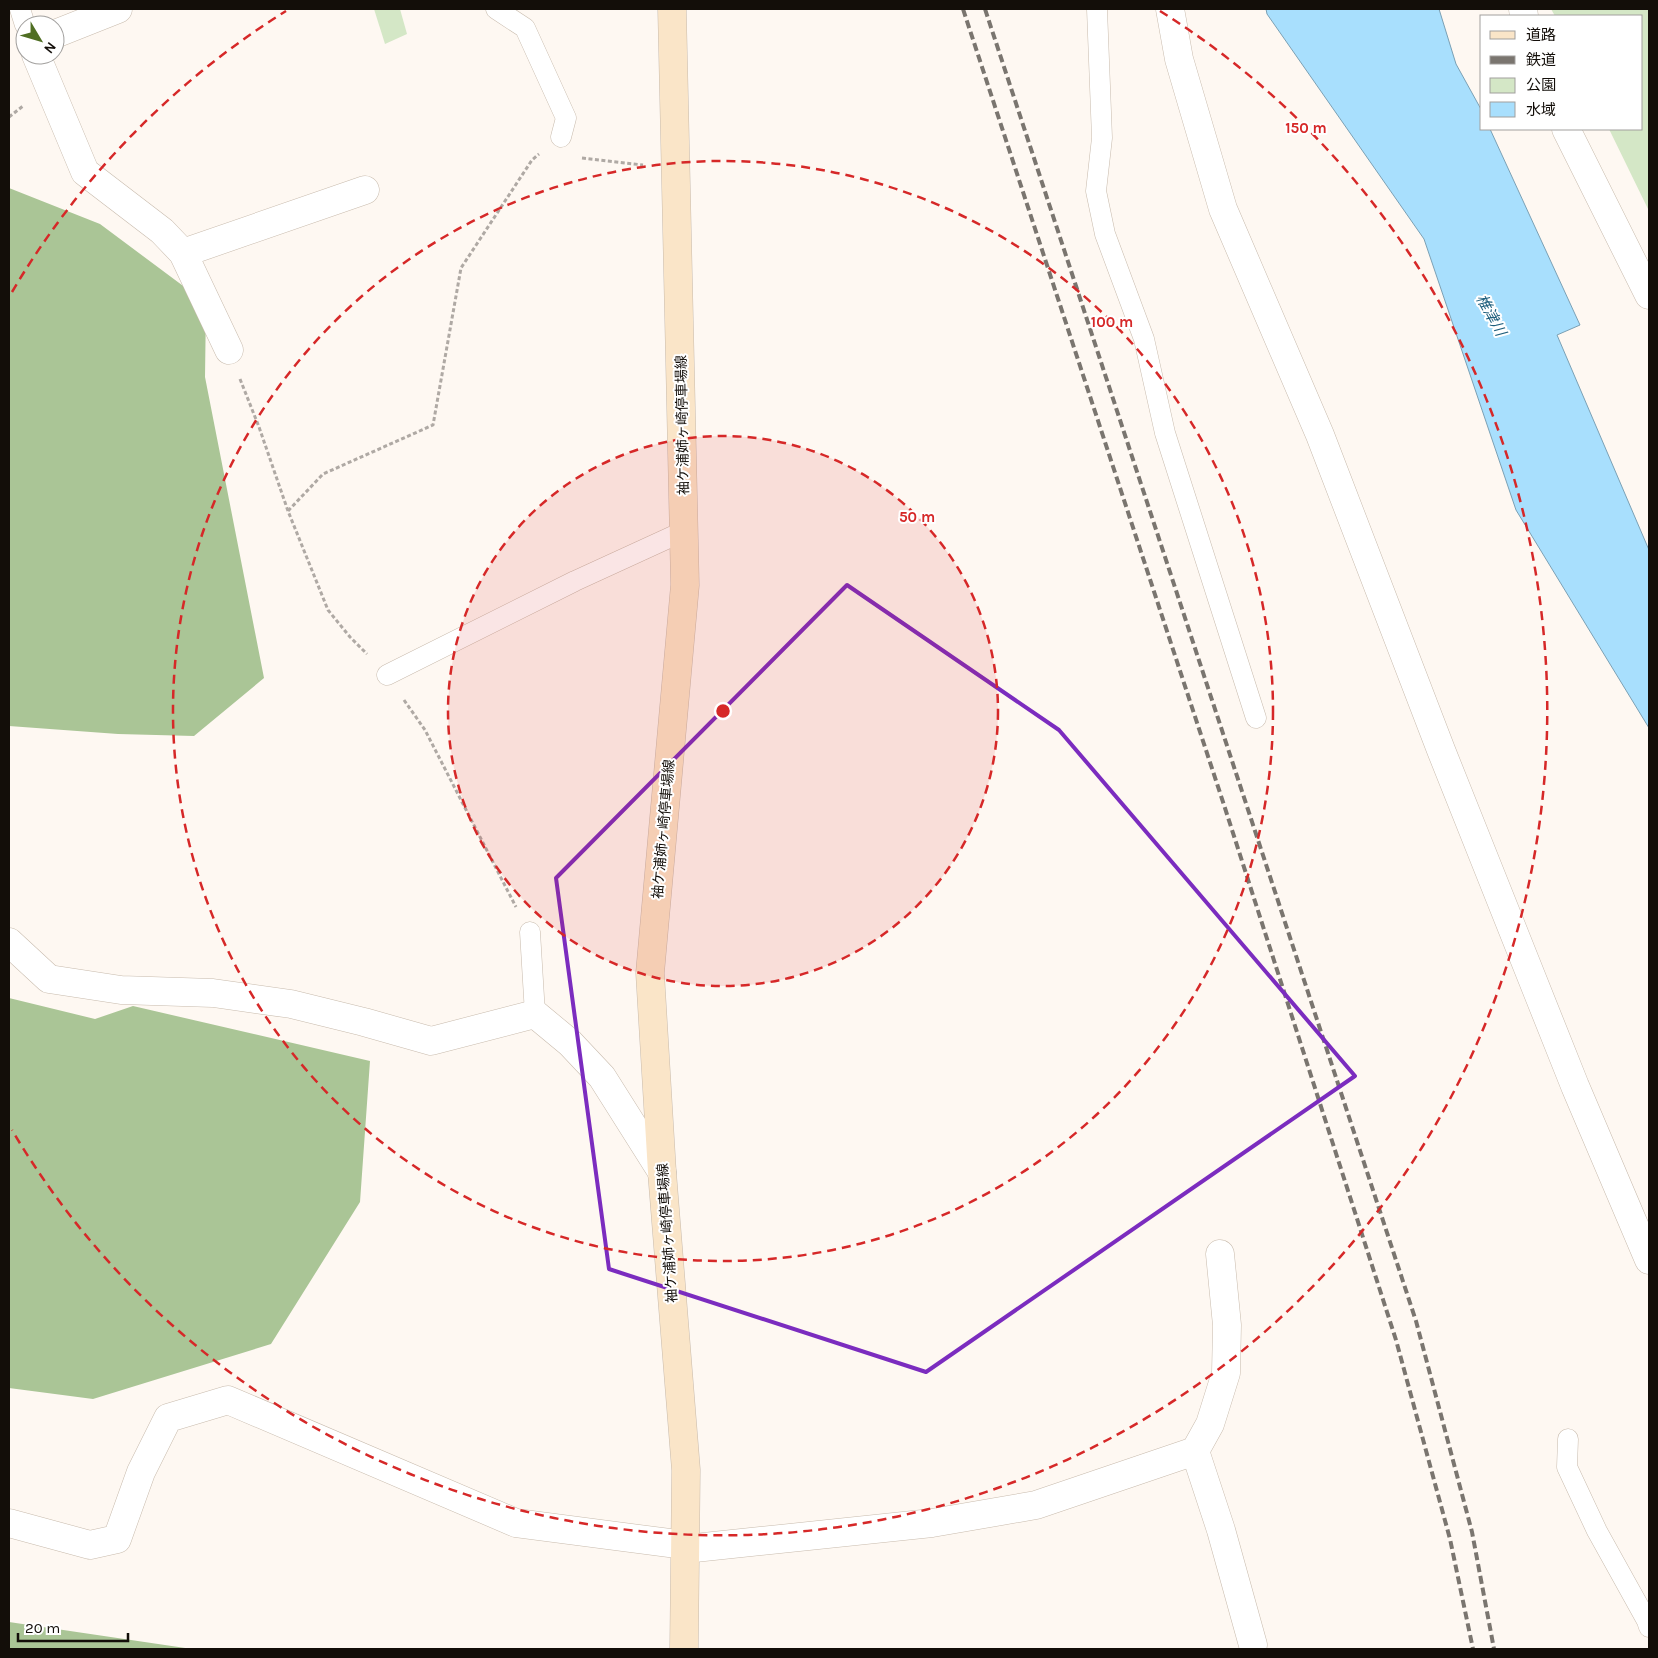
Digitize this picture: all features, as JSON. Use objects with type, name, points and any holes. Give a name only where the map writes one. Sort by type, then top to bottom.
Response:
[{"type":"main road","name":"袖ケ浦姉ヶ崎停車場線","points":[[672,9],[685,585],[650,973],[662,1172],[686,1470],[684,1649]]},
{"type":"street","points":[[65,30],[118,9]]},
{"type":"street","points":[[1170,9],[1179,59],[1223,209],[1320,435],[1441,750],[1575,1086],[1649,1260]]},
{"type":"street","points":[[40,65],[85,172],[162,231],[183,253],[229,350]]},
{"type":"street","points":[[1566,130],[1649,295]]},
{"type":"street","points":[[183,253],[365,190]]},
{"type":"street","points":[[9,942],[49,979],[121,990],[213,994],[290,1004],[431,1041],[535,1014],[570,1043],[602,1077],[662,1172]]},
{"type":"street","points":[[9,1523],[90,1544],[117,1539],[142,1472],[168,1418],[228,1400],[516,1523],[685,1547],[932,1523],[1036,1505],[1195,1451],[1210,1424],[1226,1373],[1227,1325],[1220,1254]]},
{"type":"street","points":[[1195,1451],[1221,1530],[1253,1647]]},
{"type":"lane","points":[[496,9],[525,28],[566,118],[561,137]]},
{"type":"lane","points":[[1097,9],[1102,138],[1096,191],[1105,234],[1144,339],[1165,433],[1256,718]]},
{"type":"lane","points":[[387,675],[575,581],[684,531]]},
{"type":"lane","points":[[530,932],[535,1014]]},
{"type":"lane","points":[[1568,1440],[1567,1467],[1597,1531],[1648,1621],[1649,1627]]},
{"type":"path","points":[[288,511],[324,474],[433,425],[461,268],[532,160],[561,137],[566,156],[676,169]]},
{"type":"path","points":[[229,350],[259,427],[288,511],[328,610],[350,637],[387,675],[425,730],[489,857],[530,932]]},
{"type":"highlighted area","points":[[847,585],[1059,730],[1355,1076],[926,1372],[609,1269],[556,878]]},
{"type":"green space","points":[[374,9],[400,9],[407,34],[385,44]]},
{"type":"green space","points":[[1551,9],[1649,9],[1649,211],[1609,130],[1643,130],[1643,15],[1554,15]]},
{"type":"green space","points":[[9,188],[100,224],[206,303],[205,377],[264,678],[194,736],[118,734],[9,726]]},
{"type":"green space","points":[[9,998],[95,1019],[133,1006],[370,1061],[360,1202],[271,1344],[93,1399],[9,1388]]},
{"type":"green space","points":[[9,1622],[192,1649],[9,1649]]},
{"type":"water","name":"椎津川","points":[[1266,9],[1439,9],[1456,64],[1480,107],[1480,130],[1490,130],[1580,325],[1557,335],[1649,550],[1649,728],[1516,510],[1424,239],[1267,14]]},
{"type":"railway","points":[[963,9],[1224,805],[1396,1340],[1450,1539],[1473,1649]]},
{"type":"railway","points":[[985,9],[1416,1321],[1472,1532],[1494,1649]]}]
